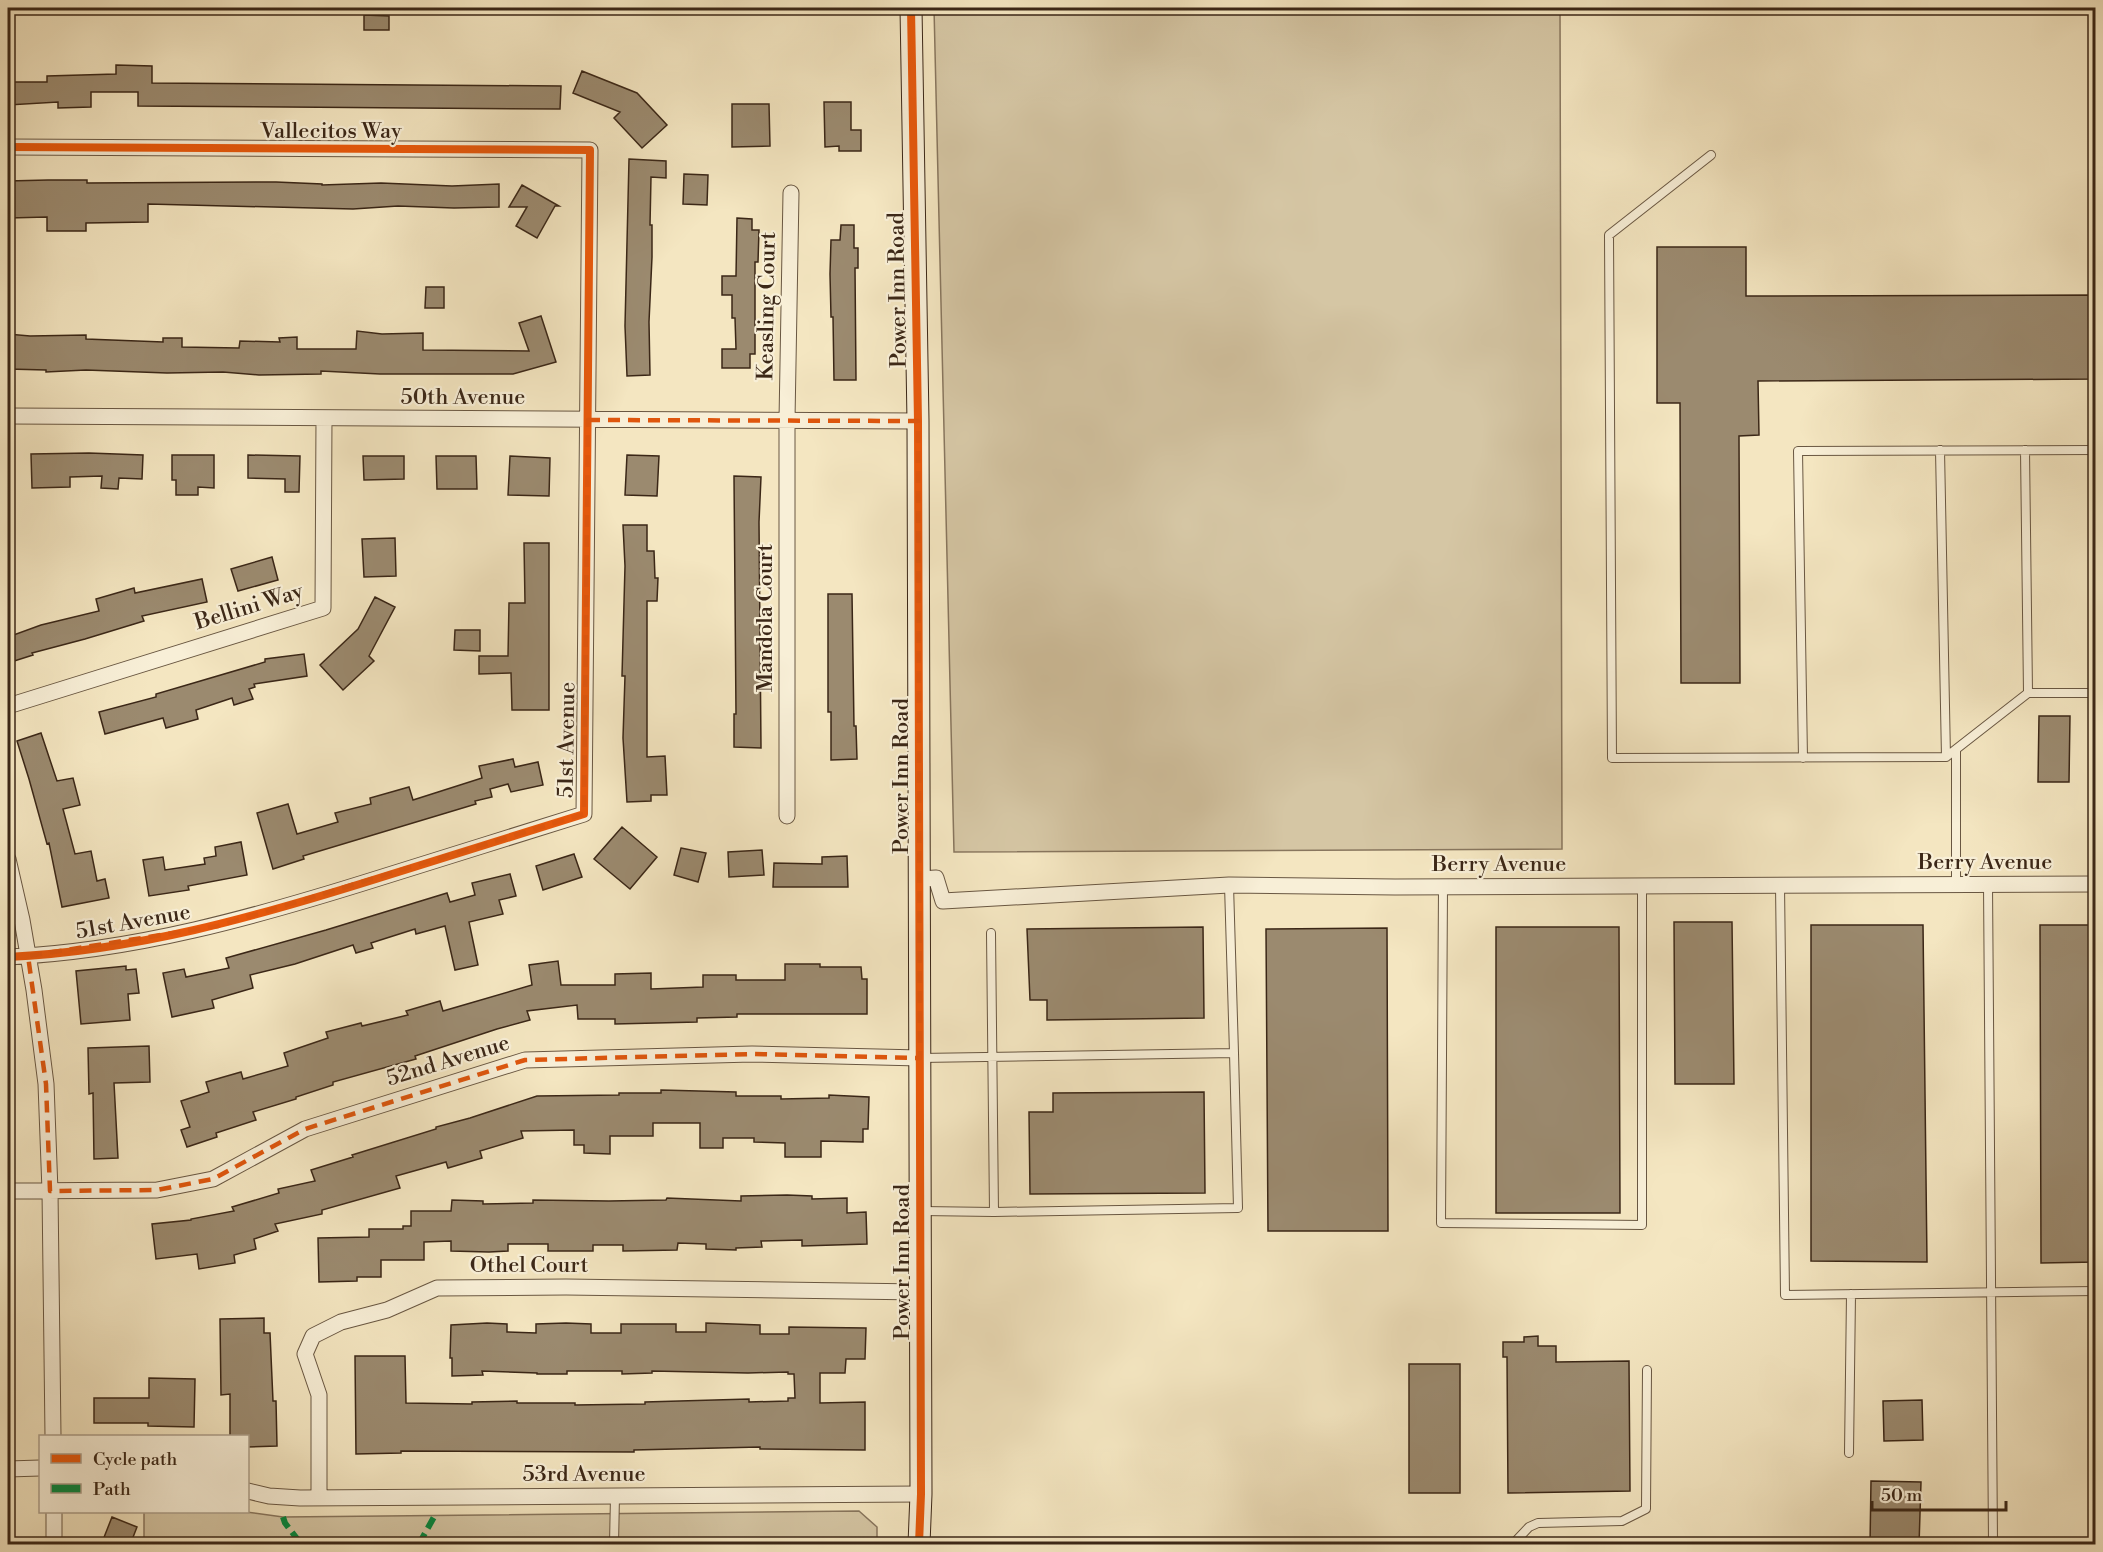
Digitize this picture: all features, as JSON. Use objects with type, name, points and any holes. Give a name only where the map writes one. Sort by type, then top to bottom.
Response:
[{"type":"main road","name":"Power Inn Road","points":[[910,8],[918,421],[921,1292],[919,1545]]},
{"type":"street","name":"Vallecitos Way","points":[[8,147],[590,150],[589,214]]},
{"type":"street","name":"Keasling Court","points":[[788,420],[791,193]]},
{"type":"street","name":"51st Avenue","points":[[8,957],[159,939],[218,926],[584,814],[589,214]]},
{"type":"street","name":"50th Avenue","points":[[8,417],[918,421]]},
{"type":"street","name":"Bellini Way","points":[[8,706],[323,608],[324,418]]},
{"type":"street","name":"Mandola Court","points":[[788,420],[788,816]]},
{"type":"street","points":[[8,858],[34,990],[46,1084],[50,1191],[53,1435]]},
{"type":"street","name":"Berry Avenue","points":[[919,879],[936,878],[943,901],[1229,885],[1443,887],[2096,884]]},
{"type":"street","name":"52nd Avenue","points":[[8,1191],[157,1190],[213,1179],[305,1129],[525,1060],[752,1054],[920,1058]]},
{"type":"street","name":"Othel Court","points":[[319,1498],[319,1395],[305,1354],[313,1336],[341,1322],[387,1310],[437,1288],[567,1287],[921,1292]]},
{"type":"street","points":[[8,1469],[39,1468]]},
{"type":"street","name":"53rd Avenue","points":[[249,1491],[269,1496],[319,1498],[921,1494]]},
{"type":"street","points":[[54,1513],[54,1545]]},
{"type":"lane","points":[[1711,155],[1609,235],[1612,758],[1946,757],[2028,693],[2096,693]]},
{"type":"lane","points":[[1940,450],[1946,757]]},
{"type":"lane","points":[[2025,450],[2028,693]]},
{"type":"lane","points":[[1803,758],[1798,451],[2096,450]]},
{"type":"lane","points":[[1956,750],[1956,885]]},
{"type":"lane","points":[[1988,884],[1993,1545]]},
{"type":"lane","points":[[920,1211],[1238,1208],[1229,885]]},
{"type":"lane","points":[[1780,885],[1785,1295],[2096,1291]]},
{"type":"lane","points":[[1443,887],[1441,1224],[1642,1225],[1642,886]]},
{"type":"lane","points":[[991,933],[994,1212]]},
{"type":"lane","points":[[920,1058],[1234,1053]]},
{"type":"lane","points":[[1849,1453],[1851,1294]]},
{"type":"lane","points":[[1513,1545],[1529,1527],[1538,1523],[1622,1521],[1646,1509],[1647,1370]]},
{"type":"lane","points":[[614,1545],[615,1496]]},
{"type":"lane","points":[[805,1545],[870,1544]]},
{"type":"highlighted area","points":[[588,420],[918,421],[920,1058],[752,1054],[525,1060],[305,1129],[213,1179],[157,1190],[50,1191],[46,1084],[28,956],[218,926],[584,814]]},
{"type":"shaded area","points":[[934,8],[1560,8],[1562,849],[954,852]]},
{"type":"shaded area","points":[[859,1511],[877,1527],[877,1544],[144,1544],[144,1513],[249,1512],[283,1517]]},
{"type":"building","points":[[364,15],[389,16],[389,30],[364,30]]},
{"type":"building","points":[[116,65],[152,66],[152,83],[561,86],[560,109],[138,106],[138,92],[91,92],[91,107],[58,108],[58,102],[8,105],[8,82],[47,82],[47,76],[116,74]]},
{"type":"building","points":[[582,71],[637,93],[667,125],[642,148],[614,118],[620,112],[573,93]]},
{"type":"building","points":[[824,102],[851,102],[851,130],[861,130],[861,151],[839,151],[839,146],[825,147]]},
{"type":"building","points":[[732,104],[769,104],[770,146],[732,147]]},
{"type":"building","points":[[629,159],[666,161],[666,178],[651,177],[650,375],[627,376],[625,326]]},
{"type":"building","points":[[684,174],[708,175],[707,205],[683,204]]},
{"type":"building","points":[[87,180],[87,183],[276,182],[322,185],[381,183],[452,186],[499,184],[499,207],[398,206],[353,209],[148,204],[148,222],[86,223],[86,231],[47,231],[47,217],[9,218],[8,181]]},
{"type":"building","points":[[522,185],[559,206],[555,206],[537,238],[516,226],[527,207],[509,207]]},
{"type":"building","points":[[737,218],[752,219],[752,230],[759,230],[758,262],[755,262],[755,354],[750,354],[750,368],[722,368],[722,349],[736,349],[732,295],[722,295],[722,276],[736,276]]},
{"type":"building","points":[[841,225],[854,225],[854,248],[858,248],[858,268],[855,268],[856,380],[834,380],[831,240],[840,240]]},
{"type":"building","points":[[1657,247],[1746,247],[1746,296],[2096,295],[2096,379],[1758,381],[1759,435],[1739,436],[1740,683],[1681,683],[1680,403],[1657,403]]},
{"type":"building","points":[[426,287],[444,287],[444,308],[425,308]]},
{"type":"building","points":[[541,316],[556,362],[513,374],[380,374],[321,371],[321,374],[259,375],[223,372],[167,373],[86,370],[46,372],[46,370],[8,369],[8,334],[86,335],[86,339],[163,342],[163,338],[182,338],[182,347],[239,348],[240,341],[280,342],[279,338],[297,337],[297,349],[356,349],[357,331],[382,334],[423,333],[423,350],[529,351],[519,323]]},
{"type":"building","points":[[31,454],[143,455],[142,479],[119,478],[118,489],[101,488],[102,476],[70,477],[70,487],[32,488]]},
{"type":"building","points":[[172,455],[214,455],[214,488],[198,487],[198,495],[176,495],[176,480],[172,480]]},
{"type":"building","points":[[248,455],[300,456],[299,492],[285,492],[285,479],[248,478]]},
{"type":"building","points":[[627,455],[659,456],[657,496],[625,495]]},
{"type":"building","points":[[363,456],[404,456],[404,479],[364,480]]},
{"type":"building","points":[[436,456],[476,456],[477,489],[437,489]]},
{"type":"building","points":[[510,456],[550,458],[549,496],[508,495]]},
{"type":"building","points":[[734,476],[761,477],[759,522],[761,748],[734,747],[734,714],[736,714]]},
{"type":"building","points":[[623,525],[647,525],[647,551],[654,551],[655,578],[658,578],[657,601],[647,601],[647,757],[665,756],[667,795],[651,795],[651,801],[627,802],[623,738],[625,676],[622,676],[625,566]]},
{"type":"building","points":[[395,538],[396,576],[364,577],[362,539]]},
{"type":"building","points":[[524,543],[549,543],[549,710],[512,710],[511,673],[479,674],[479,656],[508,656],[509,603],[525,603]]},
{"type":"building","points":[[272,557],[278,580],[238,591],[231,569]]},
{"type":"building","points":[[202,579],[207,602],[142,616],[144,621],[32,653],[33,655],[8,663],[8,637],[41,625],[99,611],[96,599],[134,588],[135,593]]},
{"type":"building","points":[[828,594],[852,594],[854,726],[856,726],[857,759],[831,760],[831,712],[828,712]]},
{"type":"building","points":[[375,597],[395,607],[369,656],[374,661],[343,690],[320,665],[358,629]]},
{"type":"building","points":[[455,630],[480,630],[480,651],[454,650]]},
{"type":"building","points":[[304,654],[307,676],[254,684],[255,687],[249,689],[253,699],[234,705],[232,698],[196,710],[198,719],[166,728],[163,718],[105,734],[99,712],[156,697],[156,694],[265,662],[265,659]]},
{"type":"building","points":[[2039,716],[2070,716],[2069,782],[2038,782]]},
{"type":"building","points":[[41,733],[57,781],[73,778],[80,805],[63,809],[75,854],[91,851],[97,881],[105,879],[109,898],[62,907],[49,843],[47,844],[17,741]]},
{"type":"building","points":[[513,759],[515,767],[538,762],[543,785],[511,792],[508,784],[490,789],[492,797],[475,801],[476,804],[303,856],[304,859],[273,869],[257,813],[288,804],[297,834],[338,822],[335,813],[371,804],[370,798],[409,787],[413,800],[482,778],[479,766]]},
{"type":"building","points":[[622,827],[657,857],[630,889],[594,859]]},
{"type":"building","points":[[241,842],[247,875],[188,886],[189,890],[149,896],[143,860],[163,857],[165,870],[205,864],[204,858],[216,856],[215,847]]},
{"type":"building","points":[[681,848],[706,853],[698,882],[674,875]]},
{"type":"building","points":[[762,850],[764,875],[729,877],[728,852]]},
{"type":"building","points":[[574,854],[582,877],[543,890],[536,866]]},
{"type":"building","points":[[847,856],[848,887],[773,887],[774,863],[822,864],[822,857]]},
{"type":"building","points":[[510,874],[516,896],[499,900],[503,914],[469,922],[478,965],[455,970],[445,926],[416,934],[415,929],[371,943],[373,948],[356,953],[353,945],[295,964],[250,975],[253,988],[212,1000],[214,1008],[172,1017],[163,973],[184,969],[186,977],[229,968],[226,958],[447,893],[450,902],[475,895],[472,883]]},
{"type":"building","points":[[1674,922],[1732,922],[1734,1084],[1675,1084]]},
{"type":"building","points":[[1811,925],[1923,925],[1927,1262],[1811,1261]]},
{"type":"building","points":[[2040,925],[2096,925],[2096,1262],[2041,1263]]},
{"type":"building","points":[[1203,927],[1204,1018],[1047,1020],[1047,1000],[1030,1000],[1027,929]]},
{"type":"building","points":[[1496,927],[1619,927],[1620,1213],[1496,1213]]},
{"type":"building","points":[[1387,928],[1388,1231],[1268,1231],[1266,929]]},
{"type":"building","points":[[558,961],[561,985],[615,985],[615,974],[651,973],[651,989],[703,987],[703,975],[736,975],[736,980],[785,980],[785,964],[861,967],[862,979],[867,979],[867,1014],[737,1014],[737,1017],[697,1018],[697,1022],[615,1024],[615,1019],[578,1019],[577,1005],[527,1011],[530,1020],[415,1056],[416,1059],[333,1082],[333,1085],[296,1097],[296,1099],[253,1112],[256,1120],[216,1133],[217,1137],[187,1147],[181,1130],[190,1127],[181,1101],[209,1092],[206,1082],[241,1072],[243,1079],[288,1066],[284,1053],[328,1038],[326,1032],[408,1015],[406,1011],[440,1001],[443,1011],[532,985],[529,965]]},
{"type":"building","points":[[126,966],[126,970],[136,969],[139,993],[128,994],[130,1020],[81,1024],[76,971]]},
{"type":"building","points":[[149,1046],[150,1082],[114,1083],[118,1158],[94,1159],[93,1093],[89,1094],[88,1048]]},
{"type":"building","points":[[661,1090],[736,1092],[736,1096],[781,1096],[781,1099],[829,1098],[829,1095],[869,1097],[868,1129],[863,1129],[863,1142],[821,1141],[821,1157],[785,1157],[785,1143],[754,1142],[754,1138],[723,1138],[723,1148],[700,1148],[700,1123],[653,1123],[653,1136],[610,1136],[610,1154],[584,1153],[584,1145],[574,1145],[574,1130],[521,1131],[523,1138],[480,1151],[482,1158],[448,1168],[446,1162],[396,1176],[400,1188],[322,1210],[322,1214],[275,1224],[278,1231],[254,1239],[256,1249],[234,1255],[235,1263],[199,1269],[197,1254],[156,1259],[152,1224],[191,1220],[234,1211],[232,1207],[279,1193],[278,1189],[315,1181],[311,1170],[353,1157],[352,1155],[537,1096],[661,1093]]},
{"type":"building","points":[[1204,1092],[1205,1193],[1030,1194],[1029,1112],[1053,1112],[1053,1093]]},
{"type":"building","points":[[741,1196],[812,1196],[812,1199],[847,1198],[847,1213],[866,1212],[867,1244],[802,1246],[802,1240],[761,1241],[762,1247],[736,1248],[736,1250],[706,1249],[706,1244],[678,1243],[677,1250],[623,1251],[623,1245],[593,1245],[593,1251],[548,1251],[548,1244],[508,1244],[508,1251],[489,1252],[451,1251],[451,1241],[424,1242],[424,1260],[381,1260],[381,1277],[357,1277],[357,1281],[319,1282],[318,1238],[369,1237],[369,1229],[403,1229],[403,1226],[411,1226],[411,1211],[451,1211],[452,1200],[483,1201],[483,1204],[533,1203],[533,1200],[609,1201],[666,1200],[667,1198],[741,1201]]},
{"type":"building","points":[[264,1318],[264,1333],[270,1333],[277,1446],[249,1447],[249,1435],[230,1435],[230,1394],[221,1395],[220,1319]]},
{"type":"building","points":[[566,1323],[591,1324],[591,1333],[621,1333],[621,1324],[676,1324],[676,1332],[706,1332],[706,1323],[760,1325],[760,1334],[789,1334],[789,1327],[866,1328],[865,1359],[846,1359],[845,1373],[820,1373],[820,1403],[865,1402],[865,1450],[760,1449],[760,1447],[634,1450],[634,1452],[401,1451],[401,1453],[356,1454],[355,1356],[405,1356],[406,1403],[472,1404],[472,1402],[517,1401],[517,1403],[575,1403],[575,1405],[749,1399],[749,1402],[788,1401],[788,1398],[795,1398],[794,1374],[788,1374],[788,1372],[652,1371],[652,1373],[622,1374],[622,1371],[567,1371],[567,1374],[537,1374],[482,1371],[483,1375],[452,1376],[451,1325],[507,1324],[507,1332],[536,1333],[536,1324]]},
{"type":"building","points":[[1538,1336],[1538,1346],[1556,1346],[1556,1362],[1629,1361],[1630,1491],[1508,1493],[1507,1357],[1503,1357],[1503,1342],[1524,1342],[1524,1337]]},
{"type":"building","points":[[1409,1364],[1460,1364],[1460,1493],[1409,1493]]},
{"type":"building","points":[[149,1378],[195,1379],[194,1427],[148,1426],[148,1423],[94,1423],[94,1398],[149,1398]]},
{"type":"building","points":[[1922,1400],[1923,1440],[1884,1441],[1883,1401]]},
{"type":"building","points":[[1871,1481],[1921,1482],[1919,1545],[1870,1545]]},
{"type":"building","points":[[112,1517],[137,1527],[130,1545],[101,1545]]},
{"type":"marked path","points":[[283,1517],[301,1544]]},
{"type":"marked path","points":[[419,1544],[434,1517]]},
{"type":"cycle path","points":[[911,8],[918,421],[921,1494],[919,1544]]},
{"type":"cycle path","points":[[8,147],[590,150],[584,814],[240,919],[102,948],[8,957]]}]
